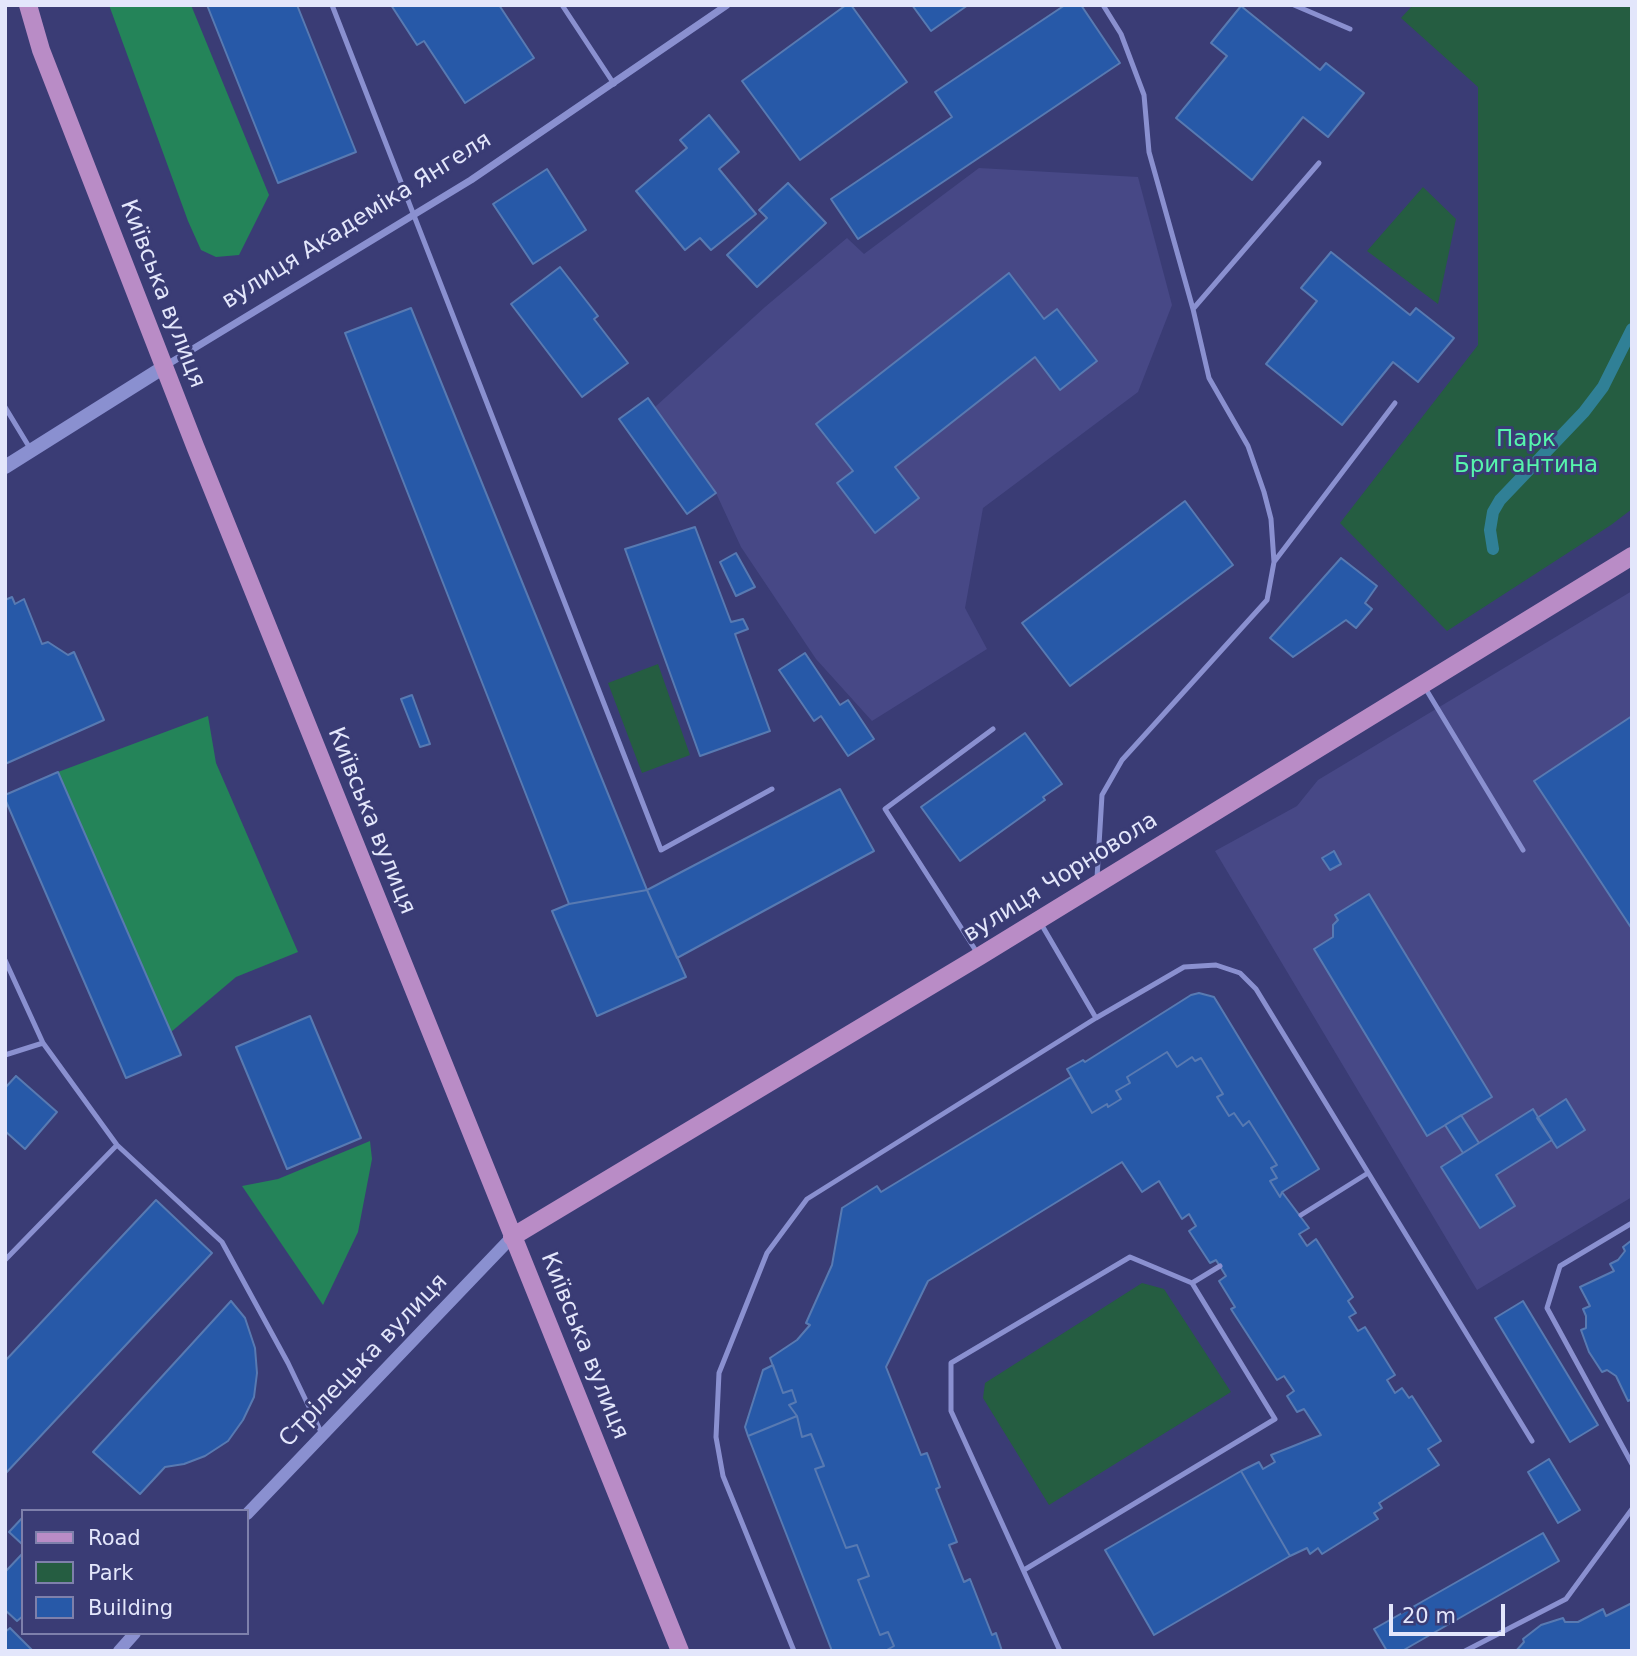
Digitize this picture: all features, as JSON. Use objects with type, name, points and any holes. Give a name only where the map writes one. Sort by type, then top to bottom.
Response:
[{"type":"main road","name":"Київська вулиця","points":[[28,5],[41,50],[164,367],[680,1651]]},
{"type":"main road","name":"вулиця Академіка Янгеля","points":[[5,467],[164,367]]},
{"type":"main road","name":"вулиця Чорновола","points":[[512,1237],[980,956],[1632,556]]},
{"type":"street","name":"вулиця Академіка Янгеля","points":[[164,367],[471,180],[727,5]]},
{"type":"street","name":"Стрілецька вулиця","points":[[248,1513],[512,1237]]},
{"type":"street","points":[[119,1651],[133,1635]]},
{"type":"lane","points":[[332,5],[662,850],[772,789]]},
{"type":"lane","points":[[562,5],[614,84]]},
{"type":"lane","points":[[1097,884],[1102,795],[1122,761],[1267,600],[1274,562],[1271,519],[1248,446],[1209,379],[1193,309],[1149,152],[1144,95],[1121,34],[1103,5]]},
{"type":"lane","points":[[1294,5],[1350,29]]},
{"type":"lane","points":[[1193,309],[1319,163]]},
{"type":"lane","points":[[1274,562],[1395,403]]},
{"type":"lane","points":[[5,407],[31,450]]},
{"type":"lane","points":[[1423,683],[1523,850]]},
{"type":"lane","points":[[980,956],[886,809],[993,729]]},
{"type":"lane","points":[[1038,919],[1097,1018]]},
{"type":"lane","points":[[5,960],[43,1043],[117,1145],[222,1242],[288,1363],[322,1434]]},
{"type":"lane","points":[[794,1651],[723,1476],[716,1437],[719,1373],[767,1253],[807,1199],[1097,1018],[1184,967],[1216,965],[1240,973],[1256,989],[1532,1441]]},
{"type":"lane","points":[[5,1055],[43,1043]]},
{"type":"lane","points":[[5,1260],[117,1145]]},
{"type":"lane","points":[[1301,1215],[1368,1173]]},
{"type":"lane","points":[[1632,1223],[1560,1266],[1547,1308],[1632,1464]]},
{"type":"lane","points":[[1024,1570],[1275,1419],[1192,1283],[1130,1257],[951,1363],[951,1411],[1060,1651]]},
{"type":"lane","points":[[1192,1283],[1220,1266]]},
{"type":"lane","points":[[1465,1651],[1566,1600],[1632,1509]]},
{"type":"shaded area","points":[[979,168],[1138,177],[1172,305],[1138,392],[983,508],[965,608],[987,649],[872,721],[816,659],[741,547],[716,493],[655,407],[765,307],[847,238],[864,254]]},
{"type":"shaded area","points":[[1632,591],[1632,1197],[1477,1290],[1215,851],[1297,806],[1318,780]]},
{"type":"green space","points":[[109,5],[191,5],[269,195],[239,255],[216,257],[201,250]]},
{"type":"green space","name":"Парк Бригантина","points":[[1413,5],[1632,5],[1632,509],[1447,631],[1340,523],[1478,345],[1478,87],[1401,18]]},
{"type":"green space","points":[[1423,187],[1456,219],[1438,304],[1367,251]]},
{"type":"green space","points":[[658,664],[690,755],[642,773],[608,683]]},
{"type":"green space","points":[[208,716],[216,763],[298,952],[236,977],[171,1032],[58,772]]},
{"type":"green space","points":[[370,1141],[372,1159],[358,1232],[323,1305],[242,1186],[278,1179]]},
{"type":"green space","points":[[1142,1283],[1164,1289],[1231,1392],[1049,1505],[983,1398],[985,1383]]},
{"type":"building","points":[[207,5],[297,5],[356,152],[278,183]]},
{"type":"building","points":[[391,5],[499,5],[534,58],[465,103],[424,41],[417,45]]},
{"type":"building","points":[[846,5],[851,5],[907,82],[800,160],[742,81]]},
{"type":"building","points":[[912,5],[968,5],[931,31]]},
{"type":"building","points":[[1065,5],[1081,5],[1120,63],[858,239],[831,199],[952,117],[935,92]]},
{"type":"building","points":[[1241,6],[1320,70],[1326,63],[1364,93],[1328,137],[1303,117],[1252,180],[1176,118],[1227,56],[1211,43]]},
{"type":"building","points":[[709,115],[739,152],[719,169],[756,214],[711,250],[700,238],[685,250],[636,191],[687,148],[680,140]]},
{"type":"building","points":[[547,169],[586,230],[533,264],[493,204]]},
{"type":"building","points":[[788,183],[826,223],[757,287],[727,255],[767,218],[759,210]]},
{"type":"building","points":[[1331,252],[1410,315],[1416,308],[1454,338],[1418,382],[1393,362],[1342,425],[1266,364],[1317,301],[1301,288]]},
{"type":"building","points":[[560,267],[598,316],[594,319],[628,363],[582,397],[511,304]]},
{"type":"building","points":[[1009,273],[1044,319],[1057,309],[1097,361],[1060,390],[1035,357],[895,467],[919,498],[875,533],[837,483],[853,471],[816,424]]},
{"type":"building","points":[[411,308],[647,890],[569,904],[345,333]]},
{"type":"building","points":[[648,398],[716,493],[687,514],[619,419]]},
{"type":"building","points":[[1185,501],[1233,565],[1070,686],[1022,623]]},
{"type":"building","points":[[695,527],[731,622],[743,619],[748,629],[735,634],[770,731],[700,756],[625,549]]},
{"type":"building","points":[[736,553],[755,587],[736,596],[720,562]]},
{"type":"building","points":[[1341,558],[1377,586],[1365,603],[1372,609],[1356,628],[1346,620],[1293,657],[1270,638]]},
{"type":"building","points":[[12,597],[15,604],[24,599],[42,644],[48,642],[68,655],[74,652],[104,720],[5,764],[5,600]]},
{"type":"building","points":[[805,653],[840,705],[848,700],[874,739],[848,756],[821,716],[814,721],[779,670]]},
{"type":"building","points":[[412,695],[430,744],[420,747],[401,699]]},
{"type":"building","points":[[1632,716],[1632,929],[1534,781]]},
{"type":"building","points":[[1025,733],[1062,784],[1043,797],[1045,800],[960,861],[921,807]]},
{"type":"building","points":[[58,772],[181,1055],[126,1078],[5,799],[5,795]]},
{"type":"building","points":[[840,789],[874,851],[677,958],[647,890]]},
{"type":"building","points":[[1334,851],[1341,864],[1330,870],[1322,858]]},
{"type":"building","points":[[647,890],[686,977],[597,1016],[552,911],[569,904]]},
{"type":"building","points":[[1369,894],[1492,1097],[1427,1136],[1314,949],[1333,937],[1333,925],[1338,920],[1335,915]]},
{"type":"building","points":[[1199,993],[1214,997],[1319,1169],[1282,1192],[1280,1197],[1270,1181],[1277,1178],[1271,1168],[1277,1165],[1249,1121],[1243,1126],[1234,1113],[1229,1116],[1217,1097],[1223,1094],[1201,1058],[1195,1061],[1192,1057],[1177,1067],[1167,1052],[1127,1077],[1130,1083],[1116,1091],[1121,1099],[1092,1113],[1067,1069],[1083,1060],[1085,1062],[1191,995]]},
{"type":"building","points":[[310,1016],[361,1138],[287,1169],[236,1047]]},
{"type":"building","points":[[1167,1052],[1177,1067],[1192,1057],[1195,1061],[1201,1058],[1223,1094],[1217,1097],[1229,1116],[1234,1113],[1243,1126],[1249,1121],[1277,1165],[1271,1168],[1277,1178],[1270,1181],[1280,1197],[1282,1192],[1309,1228],[1299,1234],[1307,1246],[1316,1239],[1353,1297],[1348,1301],[1356,1313],[1349,1317],[1358,1331],[1365,1327],[1395,1375],[1387,1380],[1395,1393],[1402,1388],[1409,1398],[1412,1396],[1441,1441],[1428,1449],[1439,1465],[1379,1503],[1382,1508],[1374,1513],[1378,1519],[1322,1554],[1318,1548],[1310,1554],[1307,1548],[1290,1556],[1241,1471],[1259,1462],[1263,1469],[1275,1462],[1271,1455],[1321,1435],[1304,1409],[1297,1412],[1287,1396],[1294,1391],[1284,1376],[1277,1380],[1231,1309],[1235,1307],[1219,1281],[1226,1276],[1216,1260],[1210,1263],[1189,1231],[1196,1226],[1189,1214],[1182,1219],[1159,1181],[1142,1192],[1122,1162],[928,1281],[886,1367],[921,1455],[927,1453],[940,1487],[936,1489],[957,1542],[949,1545],[964,1582],[970,1579],[992,1635],[996,1633],[1002,1651],[885,1651],[894,1646],[888,1632],[880,1635],[858,1580],[869,1576],[857,1545],[846,1548],[815,1469],[824,1466],[811,1434],[802,1437],[797,1416],[789,1405],[796,1402],[792,1390],[783,1393],[770,1358],[797,1340],[810,1325],[806,1323],[832,1265],[842,1208],[877,1186],[881,1192],[1071,1077],[1092,1113],[1107,1104],[1108,1107],[1121,1099],[1116,1091],[1130,1083],[1127,1077]]},
{"type":"building","points":[[16,1076],[57,1112],[25,1149],[5,1131],[5,1088]]},
{"type":"building","points":[[1566,1099],[1585,1130],[1557,1148],[1537,1118]]},
{"type":"building","points":[[1533,1109],[1552,1140],[1496,1175],[1515,1206],[1480,1228],[1441,1167]]},
{"type":"building","points":[[1461,1115],[1479,1143],[1463,1153],[1445,1125]]},
{"type":"building","points":[[156,1200],[212,1253],[5,1474],[5,1361]]},
{"type":"building","points":[[1632,1240],[1632,1399],[1628,1401],[1616,1376],[1607,1370],[1602,1372],[1589,1352],[1581,1330],[1586,1328],[1583,1309],[1590,1306],[1580,1287],[1614,1271],[1610,1264],[1618,1260],[1625,1251],[1623,1247]]},
{"type":"building","points":[[231,1301],[245,1318],[255,1348],[257,1373],[254,1397],[243,1420],[228,1441],[205,1456],[184,1464],[165,1467],[140,1494],[93,1452]]},
{"type":"building","points":[[1523,1301],[1598,1425],[1570,1442],[1495,1318]]},
{"type":"building","points":[[773,1365],[783,1393],[792,1390],[796,1402],[789,1405],[797,1416],[748,1436],[745,1427],[763,1370]]},
{"type":"building","points":[[797,1416],[802,1437],[811,1434],[824,1466],[815,1469],[846,1548],[857,1545],[869,1576],[858,1580],[880,1635],[888,1632],[894,1646],[885,1651],[832,1651],[748,1436]]},
{"type":"building","points":[[1549,1459],[1580,1510],[1558,1523],[1528,1472]]},
{"type":"building","points":[[1241,1471],[1290,1556],[1154,1635],[1105,1550]]},
{"type":"building","points":[[21,1519],[21,1543],[9,1532]]},
{"type":"building","points":[[1543,1533],[1559,1561],[1402,1651],[1387,1651],[1374,1629]]},
{"type":"building","points":[[21,1555],[21,1618],[17,1621],[5,1610],[5,1572]]},
{"type":"building","points":[[1632,1603],[1632,1651],[1516,1651],[1524,1642],[1523,1639],[1541,1625],[1563,1618],[1565,1622],[1578,1622],[1603,1609],[1606,1616]]},
{"type":"building","points":[[10,1628],[33,1651],[5,1651],[5,1632]]},
{"type":"waterway","points":[[1493,549],[1490,530],[1493,512],[1500,500],[1584,412],[1603,387],[1632,329]]}]
